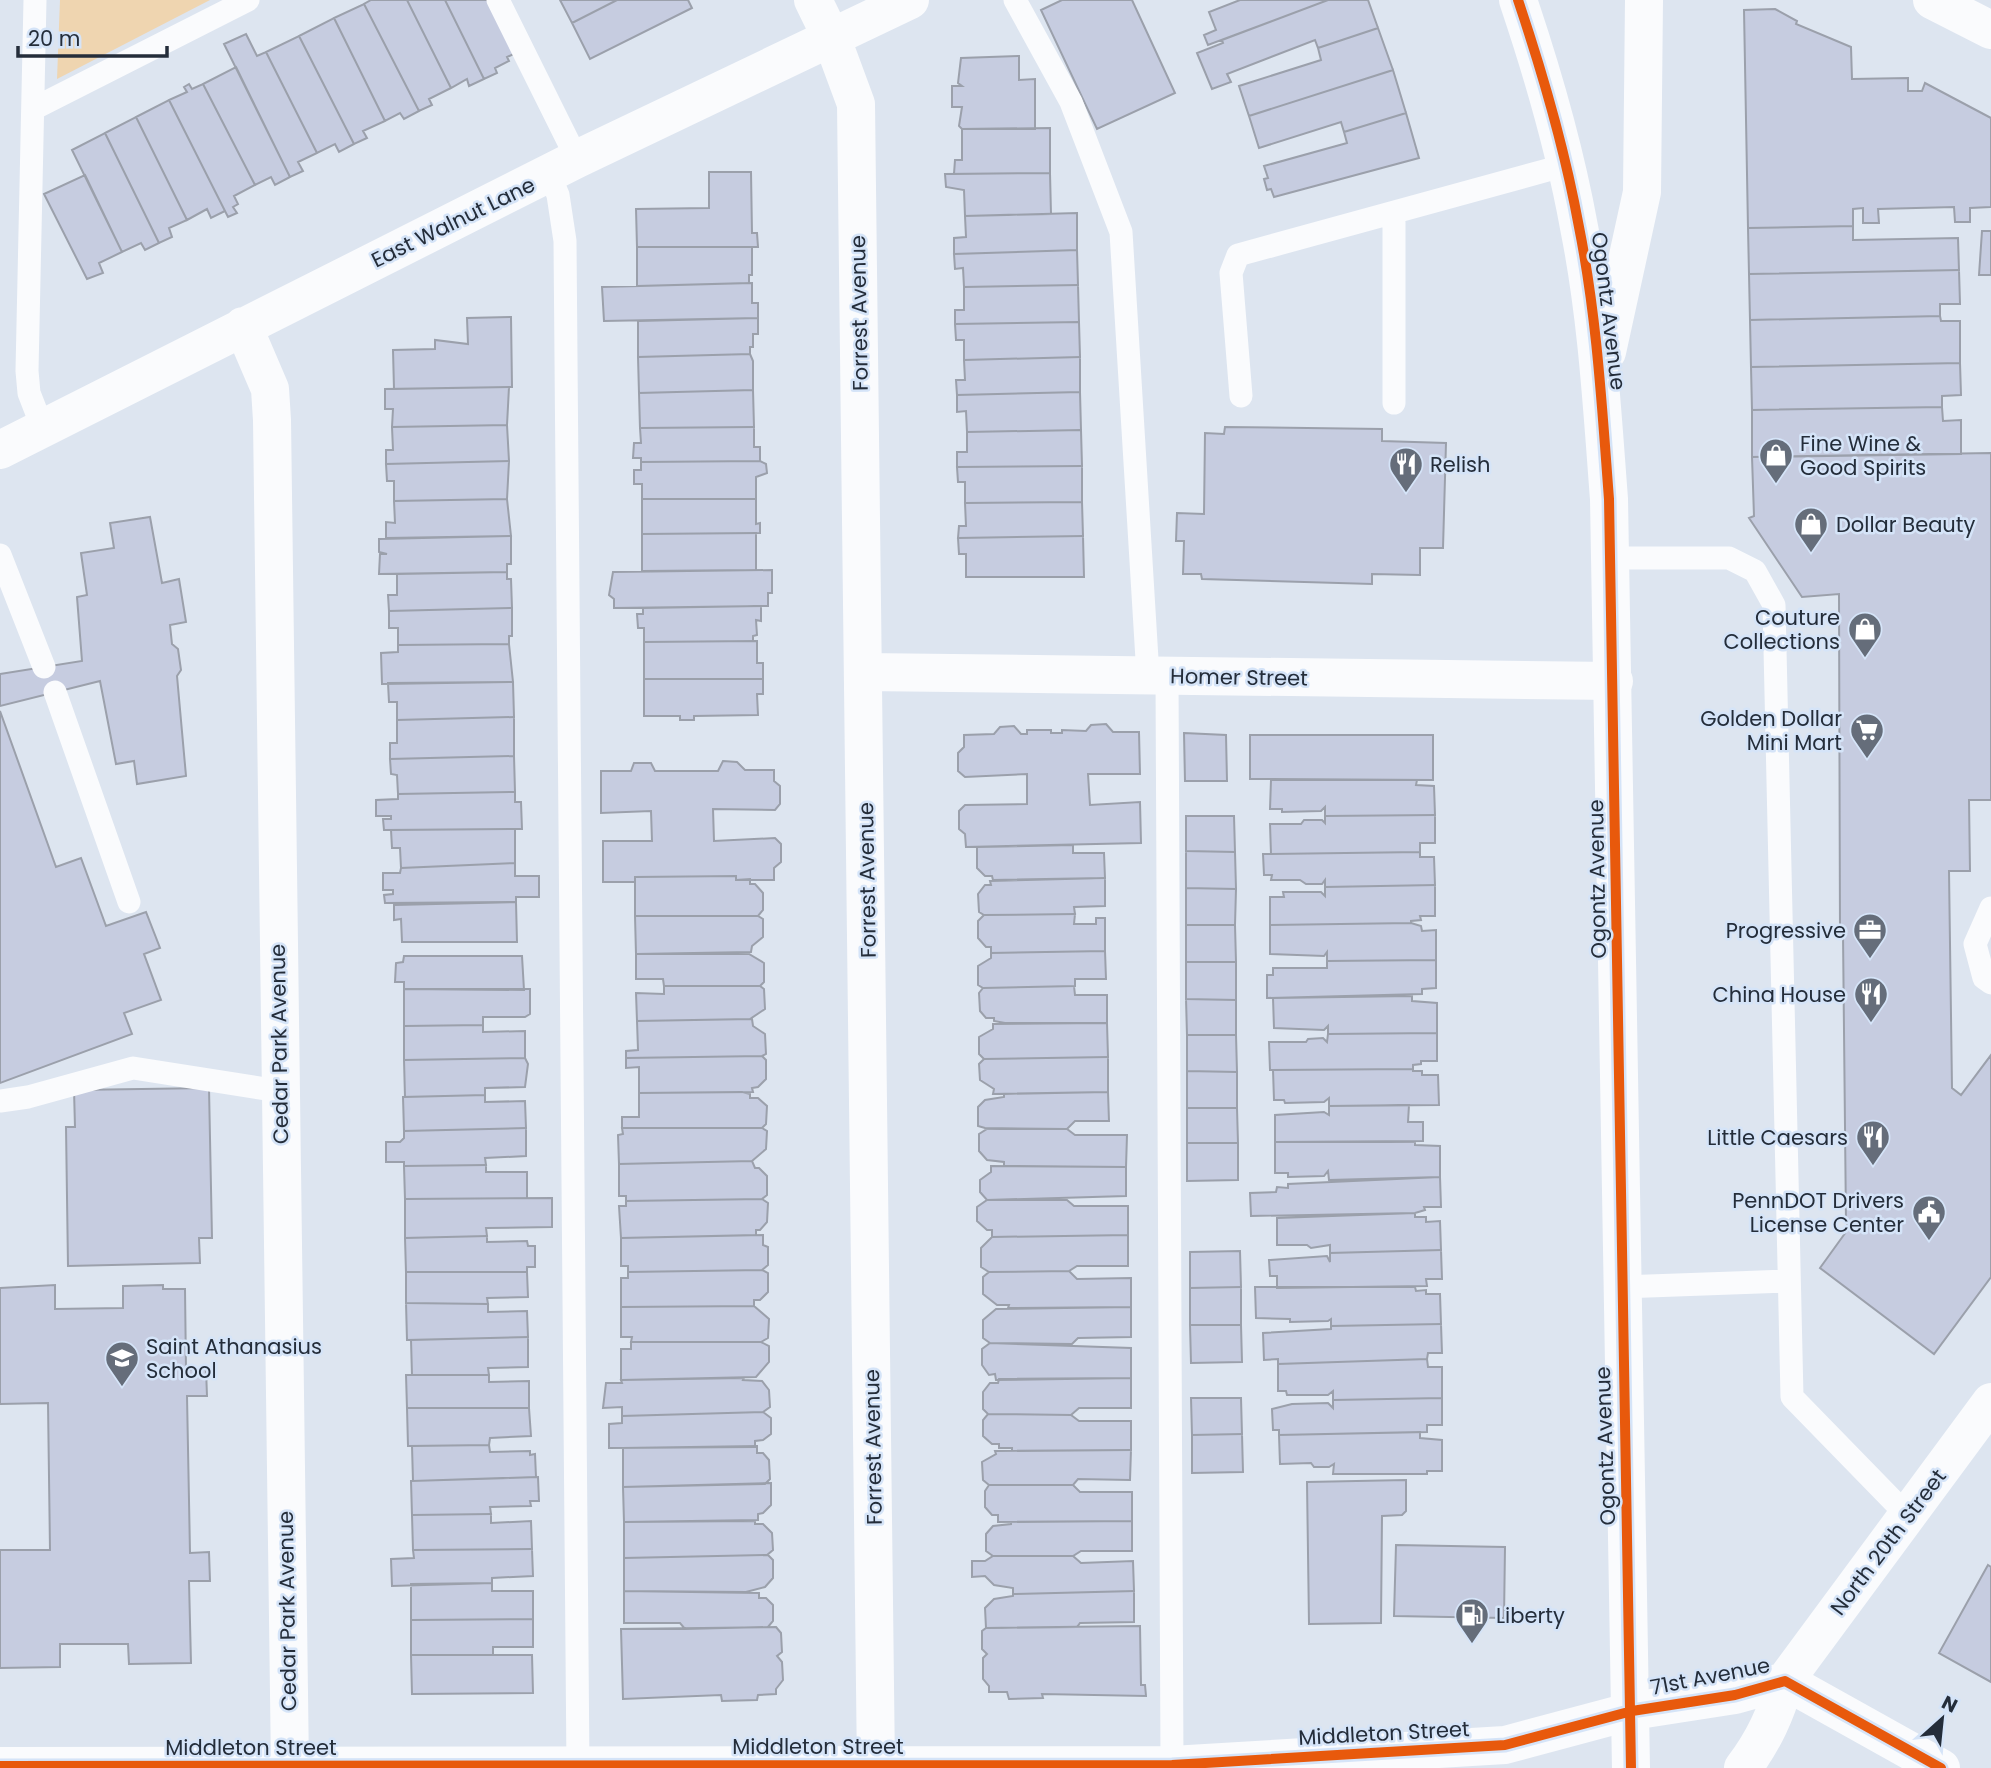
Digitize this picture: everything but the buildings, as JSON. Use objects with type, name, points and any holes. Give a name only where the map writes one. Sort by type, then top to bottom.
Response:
[{"type":"street","name":"Forrest Avenue","points":[[813,0],[832,39],[856,104],[876,1767]]},
{"type":"street","name":"East Walnut Lane","points":[[0,450],[563,166],[910,0]]},
{"type":"street","name":"Ogontz Avenue","points":[[1518,0],[1566,165],[1582,241],[1600,385],[1612,558],[1620,1287],[1632,1711],[1631,1768]]},
{"type":"street","points":[[1600,385],[1642,192],[1644,0]]},
{"type":"street","points":[[1932,0],[1991,30]]},
{"type":"street","name":"Cedar Park Avenue","points":[[243,326],[270,389],[272,420],[290,1767]]},
{"type":"street","name":"Homer Street","points":[[864,671],[1614,681]]},
{"type":"street","name":"North 20th Street","points":[[1785,1681],[1991,1402]]},
{"type":"street","points":[[1744,1768],[1762,1742],[1776,1713],[1785,1681]]},
{"type":"street","name":"71st Avenue","points":[[1632,1711],[1735,1695],[1785,1681],[1941,1768]]},
{"type":"street","name":"Middleton Street","points":[[0,1766],[578,1768],[1172,1765],[1505,1745],[1632,1711]]},
{"type":"lane","points":[[35,0],[27,372],[29,393],[43,429]]},
{"type":"lane","points":[[33,109],[248,0]]},
{"type":"lane","points":[[498,0],[563,166],[558,195],[565,241],[578,1768]]},
{"type":"lane","points":[[1015,0],[1071,102],[1121,232],[1157,676],[1172,1765]]},
{"type":"lane","points":[[1241,396],[1231,273],[1238,255],[1566,165]]},
{"type":"lane","points":[[1394,214],[1394,403]]},
{"type":"lane","points":[[0,555],[44,667]]},
{"type":"lane","points":[[1612,558],[1729,558],[1755,571],[1774,605],[1791,1397],[1907,1515]]},
{"type":"lane","points":[[55,692],[129,902]]},
{"type":"lane","points":[[1991,908],[1975,944],[1984,978],[1991,983]]},
{"type":"lane","points":[[0,1101],[28,1097],[133,1068],[279,1091]]},
{"type":"lane","points":[[1620,1287],[1789,1281]]},
{"type":"shaded area","points":[[60,0],[210,0],[57,79]]},
{"type":"cycle path","points":[[1518,0],[1560,141],[1585,261],[1598,363],[1609,499],[1631,1768]]},
{"type":"cycle path","points":[[0,1766],[1172,1765],[1505,1745],[1632,1711],[1735,1695],[1785,1681],[1941,1768]]},
{"type":"place","name":"Fine Wine & Good Spirits","points":[[1776,485]]},
{"type":"place","name":"Relish","points":[[1406,494]]},
{"type":"place","name":"Dollar Beauty","points":[[1811,554]]},
{"type":"place","name":"Couture Collections","points":[[1865,659]]},
{"type":"place","name":"Golden Dollar Mini Mart","points":[[1867,760]]},
{"type":"place","name":"Progressive","points":[[1870,960]]},
{"type":"place","name":"China House","points":[[1871,1024]]},
{"type":"place","name":"Little Caesars","points":[[1873,1167]]},
{"type":"place","name":"PennDOT Drivers License Center","points":[[1929,1242]]},
{"type":"place","name":"Saint Athanasius School","points":[[122,1388]]},
{"type":"place","name":"Liberty","points":[[1472,1645]]}]
